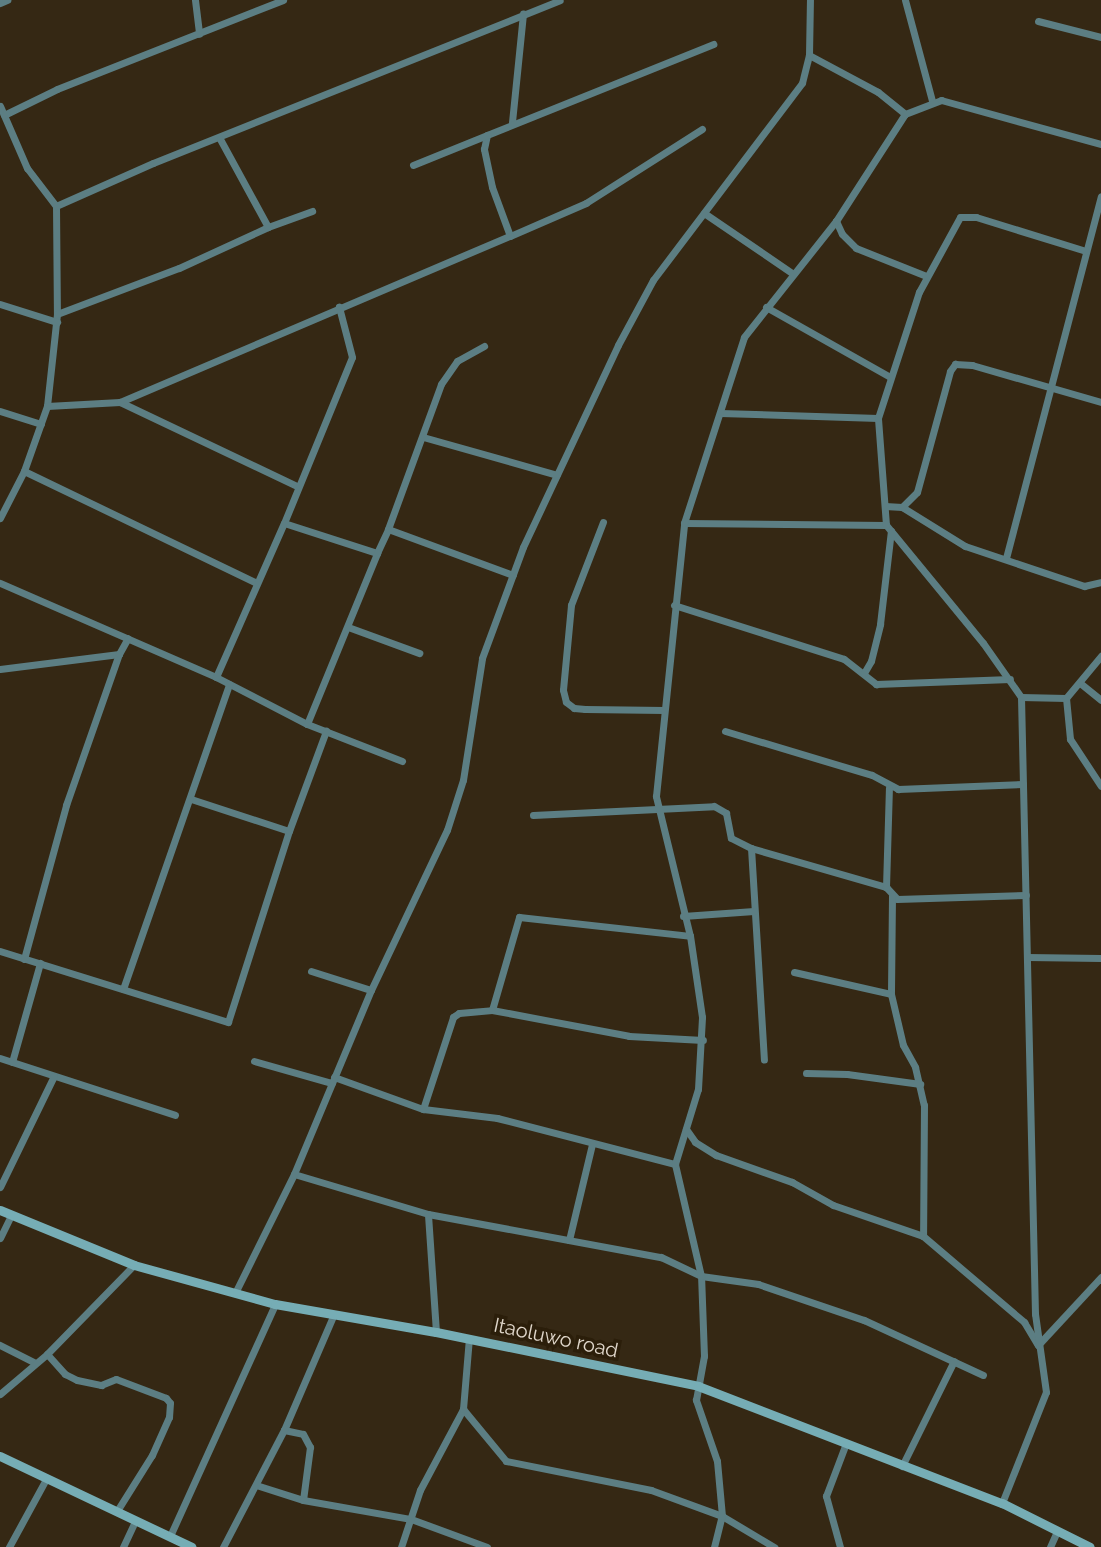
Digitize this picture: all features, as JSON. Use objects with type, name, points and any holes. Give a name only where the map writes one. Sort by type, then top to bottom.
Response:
[{"type":"street","points":[[0,3],[7,0]]},
{"type":"street","points":[[195,0],[199,34]]},
{"type":"street","points":[[4,115],[57,89],[283,0]]},
{"type":"street","points":[[56,206],[153,163],[220,139],[560,0]]},
{"type":"street","points":[[235,1293],[294,1174],[371,990],[447,830],[463,780],[482,658],[513,575],[557,475],[653,280],[802,83],[809,55],[810,0]]},
{"type":"street","points":[[905,0],[932,101]]},
{"type":"street","points":[[512,122],[523,14]]},
{"type":"street","points":[[1038,21],[1101,37]]},
{"type":"street","points":[[413,165],[512,122],[713,44]]},
{"type":"street","points":[[809,55],[878,92],[905,114]]},
{"type":"street","points":[[714,1547],[722,1516],[717,1461],[697,1412],[704,1356],[701,1276],[675,1164],[698,1089],[703,1040],[690,936],[656,809],[684,523],[744,337],[836,221],[905,114],[932,101],[1101,144]]},
{"type":"street","points":[[0,106],[27,168],[56,206],[57,318],[47,406],[24,471],[0,518]]},
{"type":"street","points":[[47,406],[120,402],[586,203],[702,129]]},
{"type":"street","points":[[487,135],[484,149],[492,187],[510,236]]},
{"type":"street","points":[[220,139],[268,227]]},
{"type":"street","points":[[1006,558],[1101,196]]},
{"type":"street","points":[[0,304],[57,318],[312,211]]},
{"type":"street","points":[[704,213],[792,273]]},
{"type":"street","points":[[864,673],[871,661],[880,624],[888,528],[878,418],[926,276],[960,217],[976,217],[1086,251]]},
{"type":"street","points":[[836,221],[842,234],[856,248],[926,276]]},
{"type":"street","points":[[216,677],[352,357],[339,307]]},
{"type":"street","points":[[766,307],[890,377]]},
{"type":"street","points":[[307,724],[388,529],[441,384],[457,361],[484,346]]},
{"type":"street","points":[[902,507],[917,492],[950,371],[955,364],[972,365],[1101,402]]},
{"type":"street","points":[[120,402],[297,486]]},
{"type":"street","points":[[0,411],[41,424]]},
{"type":"street","points":[[720,413],[878,418]]},
{"type":"street","points":[[423,437],[557,475]]},
{"type":"street","points":[[24,471],[255,582]]},
{"type":"street","points":[[885,506],[902,507],[954,542],[1084,586],[1101,582]]},
{"type":"street","points":[[603,522],[571,605],[563,690],[566,702],[585,709],[664,710]]},
{"type":"street","points":[[284,523],[377,553]]},
{"type":"street","points":[[684,523],[888,528],[1010,679],[1021,697],[1038,1345],[1046,1392],[1002,1503]]},
{"type":"street","points":[[388,529],[513,575]]},
{"type":"street","points":[[0,583],[216,677],[307,724],[402,761]]},
{"type":"street","points":[[674,605],[796,641],[844,659],[876,684],[885,686],[1010,679]]},
{"type":"street","points":[[348,627],[419,653]]},
{"type":"street","points":[[24,959],[66,805],[119,654],[128,638]]},
{"type":"street","points":[[0,670],[119,654]]},
{"type":"street","points":[[1021,697],[1066,698],[1101,656]]},
{"type":"street","points":[[1080,683],[1101,700]]},
{"type":"street","points":[[123,989],[229,684]]},
{"type":"street","points":[[1066,698],[1070,739],[1101,786]]},
{"type":"street","points":[[0,951],[228,1022],[289,831],[326,731]]},
{"type":"street","points":[[725,731],[872,775],[889,788],[948,789],[1023,784]]},
{"type":"street","points":[[889,788],[886,887],[892,896],[891,994],[903,1045],[920,1084],[924,1105],[923,1236]]},
{"type":"street","points":[[191,799],[289,831]]},
{"type":"street","points":[[533,815],[719,807],[726,813],[731,838],[751,848],[886,887]]},
{"type":"street","points":[[751,848],[764,1060]]},
{"type":"street","points":[[892,896],[903,900],[1026,895]]},
{"type":"street","points":[[683,916],[754,911]]},
{"type":"street","points":[[492,1010],[519,917],[690,936]]},
{"type":"street","points":[[1027,957],[1101,958]]},
{"type":"street","points":[[12,1062],[40,963]]},
{"type":"street","points":[[311,971],[371,990]]},
{"type":"street","points":[[794,972],[891,994]]},
{"type":"street","points":[[423,1109],[453,1017],[492,1010],[629,1036],[703,1040]]},
{"type":"street","points":[[0,1058],[175,1115]]},
{"type":"street","points":[[254,1061],[333,1080],[423,1109],[497,1118],[675,1164]]},
{"type":"street","points":[[806,1073],[847,1074],[920,1084]]},
{"type":"street","points":[[0,1187],[54,1076]]},
{"type":"street","points":[[686,1129],[695,1142],[716,1155],[792,1182],[833,1205],[923,1236],[1024,1322],[1038,1345]]},
{"type":"street","points":[[569,1240],[592,1144]]},
{"type":"street","points":[[294,1174],[428,1214],[661,1257],[701,1276],[758,1284],[838,1311],[983,1375]]},
{"type":"street","name":"Itaoluwo road","points":[[0,1210],[134,1265],[275,1304],[469,1338],[698,1386],[1002,1503],[1078,1544],[1090,1547]]},
{"type":"street","points":[[428,1214],[436,1332]]},
{"type":"street","points":[[0,1238],[11,1215]]},
{"type":"street","points":[[0,1394],[47,1354],[134,1265]]},
{"type":"street","points":[[1038,1345],[1101,1277]]},
{"type":"street","points":[[170,1536],[275,1304]]},
{"type":"street","points":[[223,1547],[284,1430],[333,1316]]},
{"type":"street","points":[[401,1547],[420,1490],[463,1409],[469,1338]]},
{"type":"street","points":[[0,1345],[35,1363]]},
{"type":"street","points":[[47,1354],[65,1374],[77,1380],[101,1385],[116,1379],[151,1391],[170,1403],[169,1417],[152,1455],[117,1511]]},
{"type":"street","points":[[902,1466],[954,1361]]},
{"type":"street","points":[[463,1409],[506,1461],[651,1490],[722,1516],[774,1547]]},
{"type":"street","points":[[284,1430],[303,1434],[310,1447],[303,1500]]},
{"type":"street","points":[[840,1547],[826,1496],[846,1443]]},
{"type":"street","points":[[0,1456],[192,1547]]},
{"type":"street","points":[[9,1547],[46,1479]]},
{"type":"street","points":[[256,1485],[303,1500],[411,1519],[487,1547]]},
{"type":"street","points":[[123,1547],[135,1521]]},
{"type":"street","points":[[1050,1547],[1057,1531]]}]
